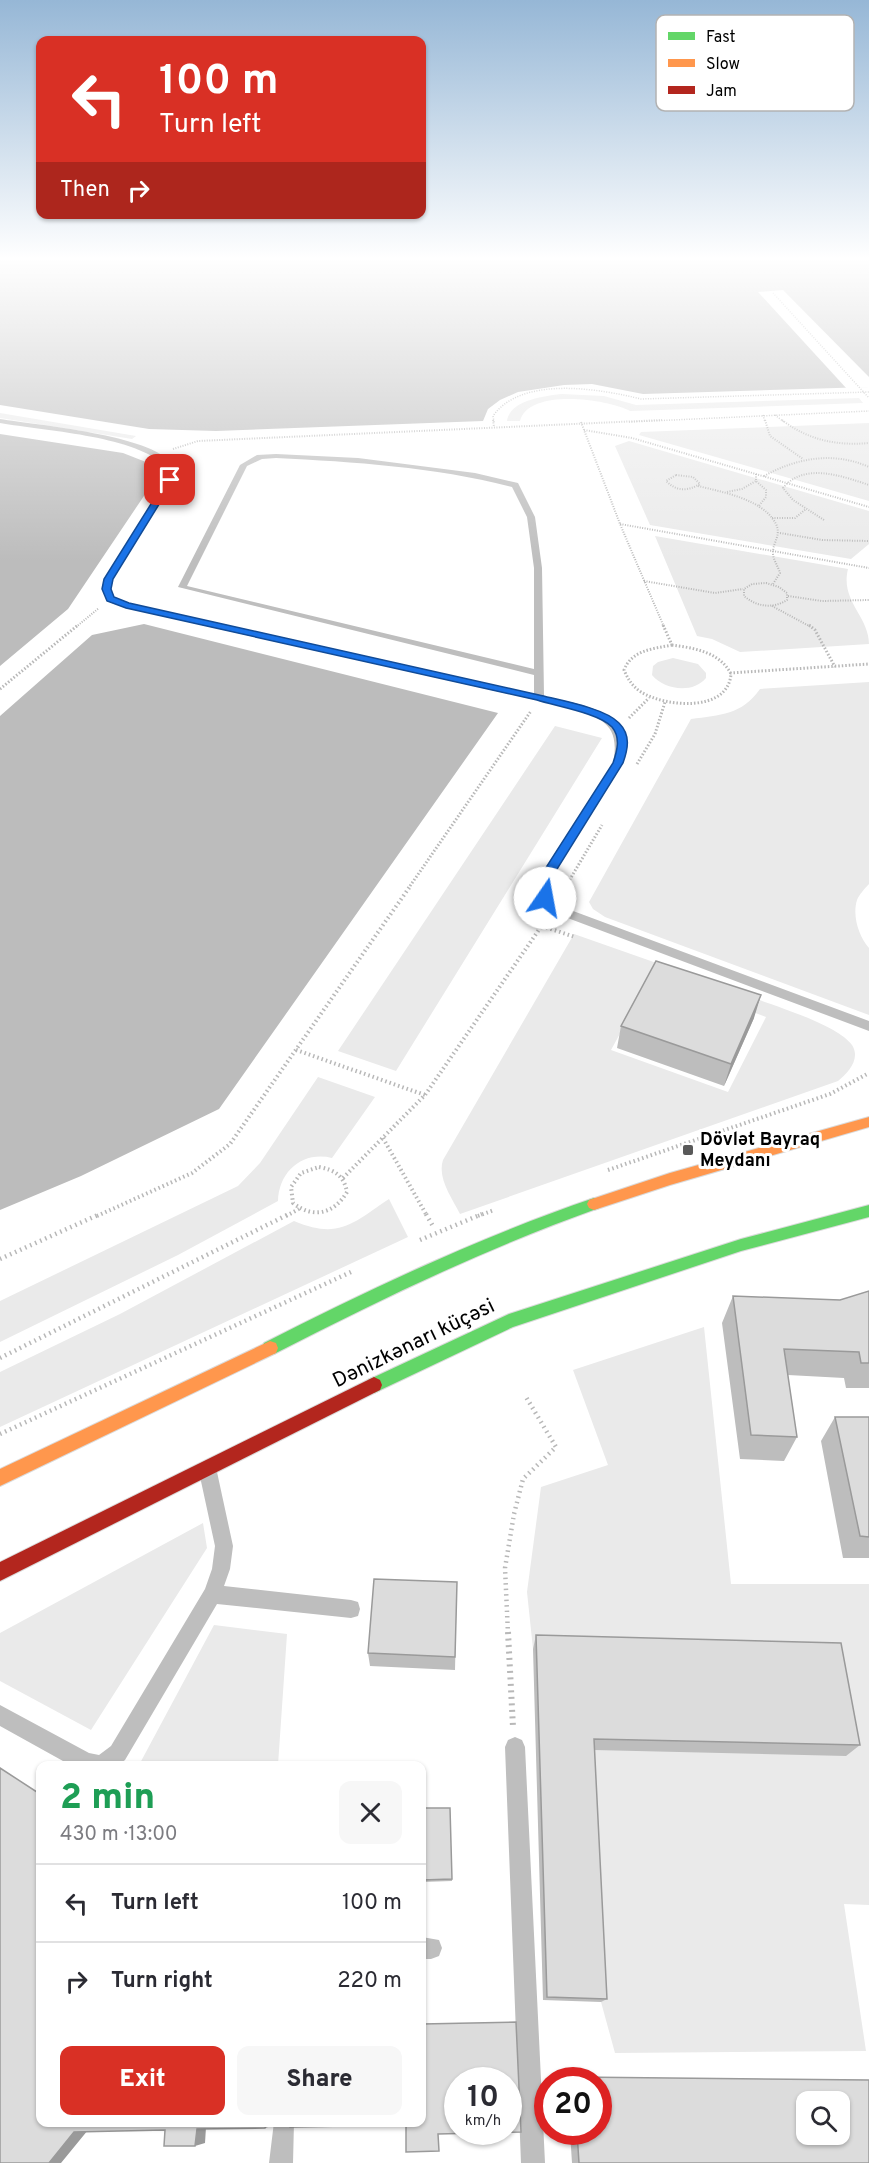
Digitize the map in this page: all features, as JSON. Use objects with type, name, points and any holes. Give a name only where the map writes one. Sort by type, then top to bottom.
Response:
[{"type":"highway","points":[[0,1478],[213,1377],[352,1306],[472,1251],[579,1209],[670,1179],[869,1122]]},
{"type":"highway","name":"Dənizkənarı küçəsi","points":[[0,1572],[431,1357],[509,1321],[741,1245],[869,1211]]},
{"type":"lane","points":[[0,421],[123,442],[158,454],[167,462],[171,469],[170,480],[109,579],[107,589],[110,599],[126,605],[539,698],[599,715],[615,724],[622,736],[623,749],[618,763],[551,869],[544,884],[545,898],[554,908],[869,1026]]},
{"type":"lane","points":[[538,673],[182,587],[244,465],[251,460],[276,456],[358,460],[475,475],[515,485],[531,517],[539,577],[539,698]]},
{"type":"lane","points":[[107,1761],[118,1753],[212,1594],[221,1569],[224,1546],[208,1469]]},
{"type":"lane","points":[[212,1594],[351,1609]]},
{"type":"lane","points":[[0,1715],[83,1761]]},
{"type":"lane","points":[[514,1747],[533,2163]]},
{"type":"lane","points":[[281,2163],[284,2127]]},
{"type":"path","points":[[835,361],[869,398]]},
{"type":"path","points":[[494,427],[493,416],[500,406],[513,398],[540,391],[597,390],[641,399],[869,392]]},
{"type":"path","points":[[158,454],[198,441],[581,422],[869,411]]},
{"type":"path","points":[[763,415],[770,436],[804,460]]},
{"type":"path","points":[[774,415],[787,425],[814,439],[828,442],[869,443]]},
{"type":"path","points":[[581,422],[620,524],[672,645]]},
{"type":"path","points":[[584,430],[632,438],[869,507]]},
{"type":"path","points":[[764,476],[778,467],[804,460],[833,458],[869,467]]},
{"type":"path","points":[[863,464],[869,462]]},
{"type":"path","points":[[824,520],[785,492],[783,488],[786,482],[795,477],[815,473],[869,484]]},
{"type":"path","points":[[756,474],[756,481],[766,490],[766,497],[758,507]]},
{"type":"path","points":[[698,486],[700,484],[697,479],[688,475],[671,476],[666,481],[669,486],[678,489],[690,490],[698,486],[723,492],[758,507],[772,518],[780,533],[779,542],[773,551]]},
{"type":"path","points":[[723,492],[742,489],[756,481]]},
{"type":"path","points":[[772,518],[795,518],[806,509]]},
{"type":"path","points":[[620,524],[869,568]]},
{"type":"path","points":[[780,533],[822,540],[869,541]]},
{"type":"path","points":[[773,551],[781,574],[773,584]]},
{"type":"path","points":[[644,581],[715,592],[744,589],[752,584],[773,584],[784,590],[788,596],[822,602],[869,600]]},
{"type":"path","points":[[744,589],[744,596],[747,599],[771,606],[808,624],[815,630],[836,668]]},
{"type":"path","points":[[771,606],[784,603],[788,596]]},
{"type":"path","points":[[0,689],[110,599]]},
{"type":"path","points":[[672,645],[695,649],[715,657],[730,673],[731,681],[728,688],[709,700],[681,704],[649,698],[627,682],[624,673],[625,664],[631,656],[642,650],[672,645]]},
{"type":"path","points":[[730,673],[836,668],[869,664]]},
{"type":"path","points":[[0,1259],[192,1173],[230,1144],[539,698]]},
{"type":"path","points":[[615,724],[625,722],[649,698]]},
{"type":"path","points":[[296,1050],[425,1095],[343,1178]]},
{"type":"path","points":[[383,1137],[434,1228]]},
{"type":"path","points":[[319,1167],[337,1172],[343,1178],[346,1192],[339,1205],[332,1210],[315,1214],[299,1209],[290,1195],[294,1179],[301,1173],[319,1167]]},
{"type":"path","points":[[0,1358],[299,1209]]},
{"type":"path","points":[[514,1747],[505,1569],[514,1514],[524,1479],[556,1447],[526,1397]]},
{"type":"shaded area","points":[[0,361],[869,361],[869,387],[643,394],[592,384],[564,385],[518,392],[500,400],[488,409],[483,421],[216,431],[149,429],[0,405]]},
{"type":"shaded area","points":[[562,394],[604,396],[636,405],[859,398],[863,403],[630,411],[604,403],[570,399],[538,404],[526,411],[520,421],[507,421],[514,408],[529,400]]},
{"type":"shaded area","points":[[0,413],[136,436],[132,439],[0,418]]},
{"type":"shaded area","points":[[869,423],[869,501],[639,435],[641,432]]},
{"type":"shaded area","points":[[0,434],[123,453],[151,464],[156,478],[68,609],[0,666]]},
{"type":"shaded area","points":[[629,441],[869,511],[869,544],[851,559],[650,525],[615,446]]},
{"type":"shaded area","points":[[655,536],[848,569],[848,590],[865,625],[869,644],[740,652],[712,639],[697,636]]},
{"type":"shaded area","points":[[144,624],[498,713],[219,1109],[81,1176],[0,1210],[0,716],[92,635]]},
{"type":"shaded area","points":[[673,658],[698,664],[706,673],[706,678],[686,688],[671,687],[657,680],[652,675],[653,666],[658,662]]},
{"type":"shaded area","points":[[869,682],[869,884],[858,898],[855,913],[859,932],[869,948],[869,1015],[605,917],[593,909],[589,902],[691,719],[721,715],[738,709],[753,698],[760,689]]},
{"type":"shaded area","points":[[555,726],[602,738],[396,1071],[338,1051]]},
{"type":"shaded area","points":[[574,934],[739,992],[651,977],[611,1050],[728,1092],[766,1017],[745,1009],[751,997],[834,1030],[852,1045],[855,1055],[852,1065],[838,1081],[460,1214],[444,1181],[443,1160]]},
{"type":"shaded area","points":[[318,1077],[375,1097],[332,1158],[311,1158],[302,1161],[288,1172],[279,1190],[278,1201],[178,1255],[0,1342],[0,1301],[238,1186],[260,1163]]},
{"type":"shaded area","points":[[389,1199],[408,1237],[0,1427],[0,1372],[120,1314],[294,1221],[323,1229],[334,1229],[355,1222]]},
{"type":"shaded area","points":[[704,1327],[731,1584],[869,1584],[869,1905],[844,1904],[866,2051],[615,2053],[601,2002],[533,1649],[527,1592],[541,1487],[608,1465],[573,1370]]},
{"type":"shaded area","points":[[203,1523],[207,1548],[91,1730],[0,1681],[0,1633]]},
{"type":"shaded area","points":[[214,1625],[287,1634],[278,1761],[141,1761]]},
{"type":"pier","points":[[821,361],[853,361],[869,377],[869,387],[847,389]]},
{"type":"building","points":[[656,961],[761,995],[731,1064],[621,1026]]},
{"type":"building","points":[[869,1291],[869,1363],[861,1363],[859,1352],[784,1349],[797,1437],[751,1435],[733,1296],[840,1300]]},
{"type":"building","points":[[835,1417],[869,1417],[869,1537],[860,1536]]},
{"type":"building","points":[[374,1579],[457,1582],[455,1657],[368,1653]]},
{"type":"building","points":[[536,1635],[841,1643],[860,1745],[594,1739],[607,1999],[547,1997]]},
{"type":"building","points":[[0,1768],[36,1791],[36,2127],[265,2127],[197,2129],[195,2146],[164,2146],[165,2130],[74,2132],[49,2163],[0,2163]]},
{"type":"building","points":[[426,1808],[450,1808],[452,1879],[426,1880]]},
{"type":"building","points":[[516,2022],[518,2067],[444,2067],[444,2134],[438,2134],[439,2151],[406,2152],[406,2127],[426,2127],[426,2024]]},
{"type":"building","points":[[612,2077],[869,2080],[869,2163],[579,2163],[578,2145],[612,2145]]},
{"type":"traffic: fast","points":[[270,1348],[389,1288],[511,1235],[594,1204]]},
{"type":"traffic: fast","points":[[374,1385],[509,1321],[741,1245],[869,1211]]},
{"type":"traffic: slow","points":[[594,1204],[670,1179],[869,1122]]},
{"type":"traffic: slow","points":[[0,1478],[270,1348]]},
{"type":"traffic: jam","points":[[0,1572],[374,1385]]},
{"type":"place","name":"Dövlət Bayraq Meydanı","points":[[688,1150]]},
{"type":"route","points":[[170,480],[109,579],[107,589],[110,599],[126,605],[572,706],[599,715],[615,724],[622,736],[623,749],[618,763],[551,869],[544,884],[545,898]]}]
